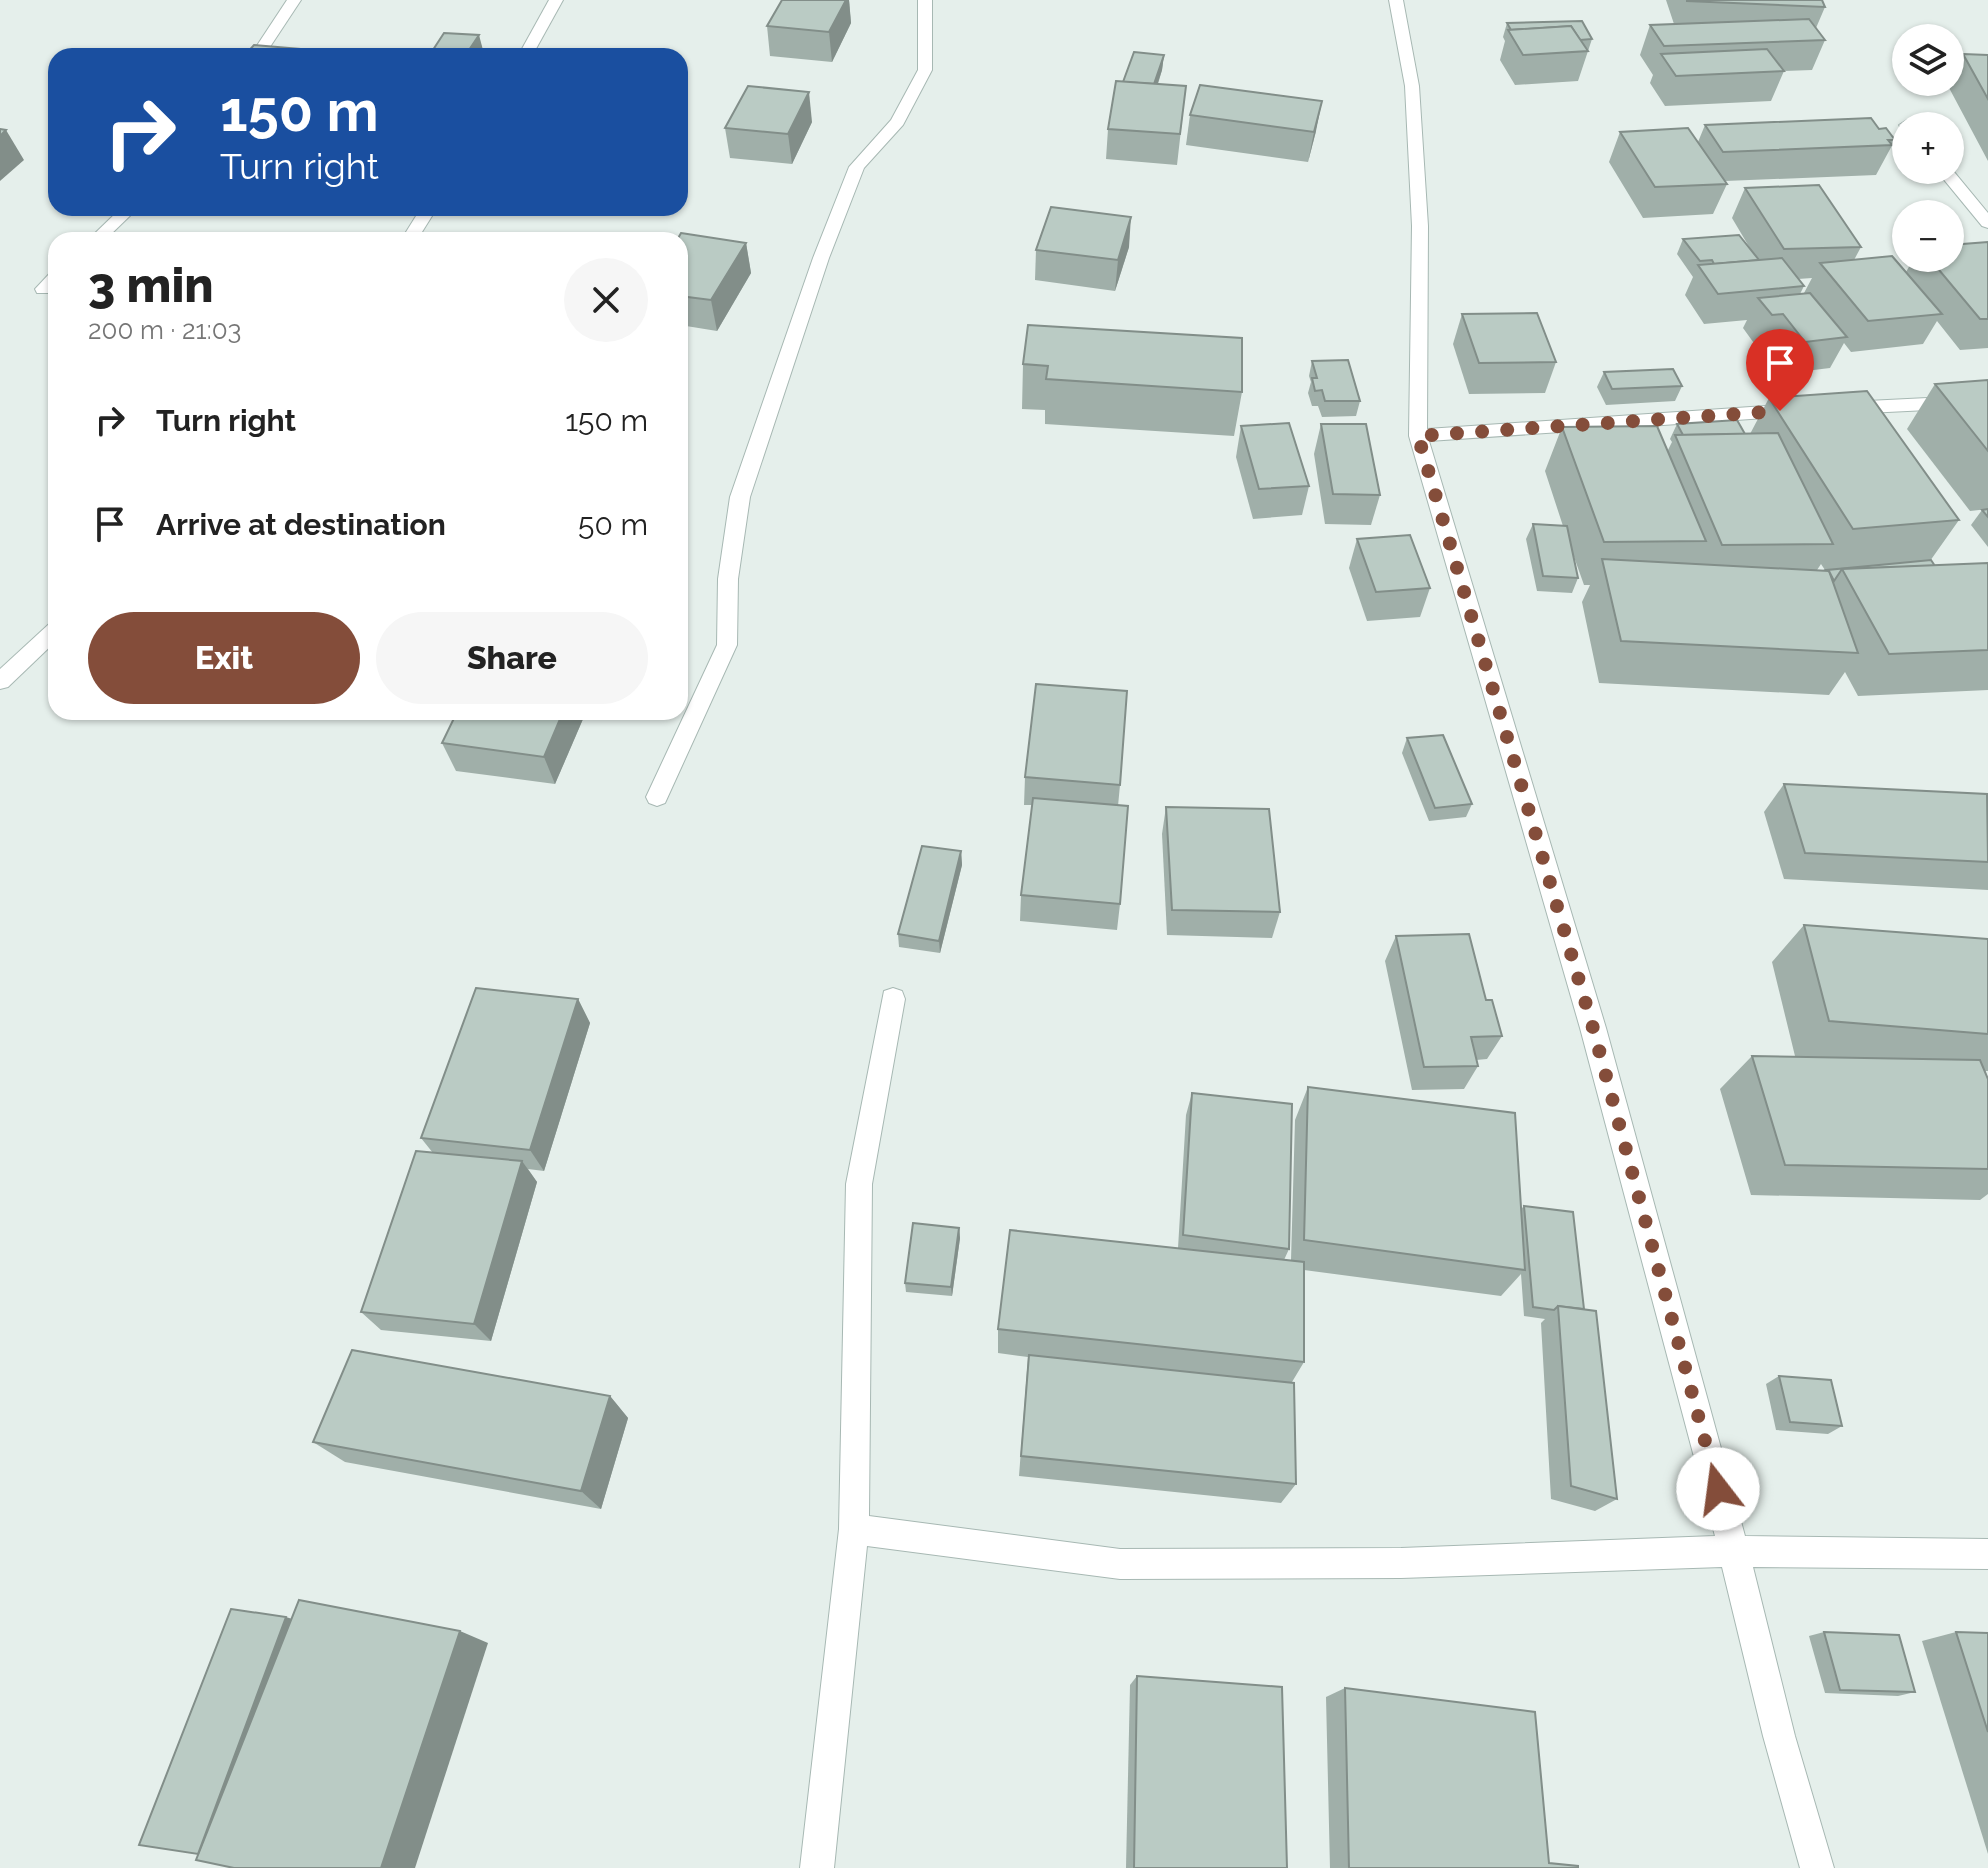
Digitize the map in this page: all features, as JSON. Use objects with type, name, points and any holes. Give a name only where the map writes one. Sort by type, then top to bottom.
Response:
[{"type":"street","points":[[262,48],[294,0]]},
{"type":"street","points":[[529,48],[556,0]]},
{"type":"street","points":[[657,797],[727,645],[728,579],[740,497],[821,258],[857,167],[898,122],[925,70],[925,0]]},
{"type":"street","points":[[1396,0],[1412,86],[1420,226],[1418,436],[1593,1028],[1734,1551],[1779,1736],[1817,1868]]},
{"type":"street","points":[[1956,184],[1988,223]]},
{"type":"street","points":[[104,232],[122,216]]},
{"type":"street","points":[[1418,436],[1988,401]]},
{"type":"street","points":[[0,681],[48,636]]},
{"type":"street","points":[[817,1868],[854,1529],[859,1184],[893,999]]},
{"type":"street","points":[[854,1529],[1120,1564],[1401,1563],[1734,1551],[1988,1554]]},
{"type":"building","points":[[782,0],[846,0],[829,32],[767,26]]},
{"type":"building","points":[[1822,0],[1825,7],[1687,1]]},
{"type":"building","points":[[1809,19],[1825,40],[1664,46],[1650,25]]},
{"type":"building","points":[[1582,21],[1592,39],[1580,40],[1571,26],[1511,30],[1507,23]]},
{"type":"building","points":[[1571,26],[1588,51],[1523,55],[1508,30]]},
{"type":"building","points":[[444,33],[479,35],[470,48],[434,48]]},
{"type":"building","points":[[254,45],[289,48],[251,48]]},
{"type":"building","points":[[1767,49],[1784,71],[1676,76],[1661,54]]},
{"type":"building","points":[[1134,52],[1164,55],[1154,84],[1123,82]]},
{"type":"building","points":[[1964,54],[1988,55],[1988,99],[1964,56]]},
{"type":"building","points":[[1116,81],[1186,86],[1180,134],[1108,129]]},
{"type":"building","points":[[1200,85],[1322,101],[1314,132],[1190,115]]},
{"type":"building","points":[[748,86],[809,92],[788,134],[725,128]]},
{"type":"building","points":[[1871,118],[1879,129],[1886,128],[1892,136],[1892,140],[1888,140],[1892,145],[1723,152],[1705,125]]},
{"type":"building","points":[[1688,128],[1727,184],[1655,187],[1620,132]]},
{"type":"building","points":[[1819,185],[1861,247],[1784,249],[1745,188]]},
{"type":"building","points":[[1051,207],[1131,217],[1118,260],[1036,250]]},
{"type":"building","points":[[688,234],[746,243],[711,300],[688,297]]},
{"type":"building","points":[[1739,235],[1759,260],[1714,264],[1712,260],[1700,261],[1683,239]]},
{"type":"building","points":[[1988,242],[1988,319],[1980,319],[1941,272],[1964,272],[1964,244]]},
{"type":"building","points":[[1892,256],[1892,272],[1906,272],[1942,314],[1868,321],[1820,263]]},
{"type":"building","points":[[1782,258],[1804,286],[1718,294],[1698,265]]},
{"type":"building","points":[[1810,293],[1847,337],[1805,342],[1783,314],[1772,315],[1758,298]]},
{"type":"building","points":[[1537,313],[1556,362],[1479,363],[1462,314]]},
{"type":"building","points":[[1028,325],[1242,338],[1242,392],[1046,379],[1048,366],[1023,364]]},
{"type":"building","points":[[1348,360],[1360,401],[1325,401],[1322,390],[1315,391],[1312,378],[1317,378],[1312,361]]},
{"type":"building","points":[[1673,369],[1682,386],[1612,389],[1604,372]]},
{"type":"building","points":[[1988,380],[1988,451],[1935,384]]},
{"type":"building","points":[[1867,391],[1959,520],[1853,529],[1769,398]]},
{"type":"building","points":[[1737,420],[1745,434],[1683,435],[1677,424]]},
{"type":"building","points":[[1289,423],[1309,486],[1259,489],[1241,426]]},
{"type":"building","points":[[1321,424],[1366,424],[1380,495],[1333,494]]},
{"type":"building","points":[[1657,426],[1706,541],[1604,542],[1562,427]]},
{"type":"building","points":[[1778,433],[1833,544],[1722,545],[1675,435]]},
{"type":"building","points":[[1533,524],[1567,526],[1578,578],[1543,576]]},
{"type":"building","points":[[1410,535],[1430,588],[1376,592],[1357,539]]},
{"type":"building","points":[[1602,559],[1829,571],[1858,653],[1621,641]]},
{"type":"building","points":[[1931,560],[1935,566],[1842,569],[1834,581],[1827,570]]},
{"type":"building","points":[[1988,563],[1988,650],[1889,654],[1842,569]]},
{"type":"building","points":[[1036,684],[1127,691],[1120,785],[1025,777]]},
{"type":"building","points":[[453,720],[560,720],[544,757],[442,743]]},
{"type":"building","points":[[1443,735],[1472,804],[1435,808],[1407,738]]},
{"type":"building","points":[[1784,784],[1987,794],[1988,862],[1805,853]]},
{"type":"building","points":[[1033,798],[1128,806],[1120,904],[1021,895]]},
{"type":"building","points":[[1166,807],[1269,809],[1280,912],[1172,910]]},
{"type":"building","points":[[922,846],[961,851],[939,941],[898,934]]},
{"type":"building","points":[[1804,925],[1988,939],[1988,1034],[1829,1021]]},
{"type":"building","points":[[1469,934],[1486,1000],[1492,1000],[1502,1036],[1471,1037],[1478,1066],[1424,1067],[1396,936]]},
{"type":"building","points":[[476,988],[578,999],[530,1150],[421,1138]]},
{"type":"building","points":[[1752,1056],[1980,1060],[1988,1079],[1988,1169],[1785,1165]]},
{"type":"building","points":[[1308,1087],[1515,1113],[1525,1270],[1304,1240]]},
{"type":"building","points":[[1192,1093],[1292,1104],[1289,1249],[1183,1235]]},
{"type":"building","points":[[416,1151],[522,1161],[474,1324],[361,1312]]},
{"type":"building","points":[[1524,1206],[1573,1212],[1584,1309],[1533,1307]]},
{"type":"building","points":[[913,1223],[959,1228],[951,1287],[905,1283]]},
{"type":"building","points":[[1010,1230],[1304,1262],[1304,1362],[998,1329]]},
{"type":"building","points":[[1558,1306],[1596,1311],[1617,1499],[1571,1486]]},
{"type":"building","points":[[352,1350],[610,1396],[581,1491],[313,1442]]},
{"type":"building","points":[[1029,1355],[1294,1383],[1296,1484],[1021,1456]]},
{"type":"building","points":[[1779,1376],[1831,1380],[1842,1426],[1790,1422]]},
{"type":"building","points":[[299,1600],[460,1631],[381,1868],[234,1868],[196,1860]]},
{"type":"building","points":[[231,1609],[286,1617],[198,1854],[139,1845]]},
{"type":"building","points":[[1824,1632],[1899,1635],[1915,1692],[1840,1690]]},
{"type":"building","points":[[1956,1632],[1988,1633],[1988,1732]]},
{"type":"building","points":[[1137,1676],[1282,1687],[1287,1868],[1134,1868]]},
{"type":"building","points":[[1345,1688],[1535,1712],[1549,1863],[1578,1868],[1349,1868]]},
{"type":"route","points":[[1718,1489],[1593,1028],[1418,436],[1780,411]]}]
